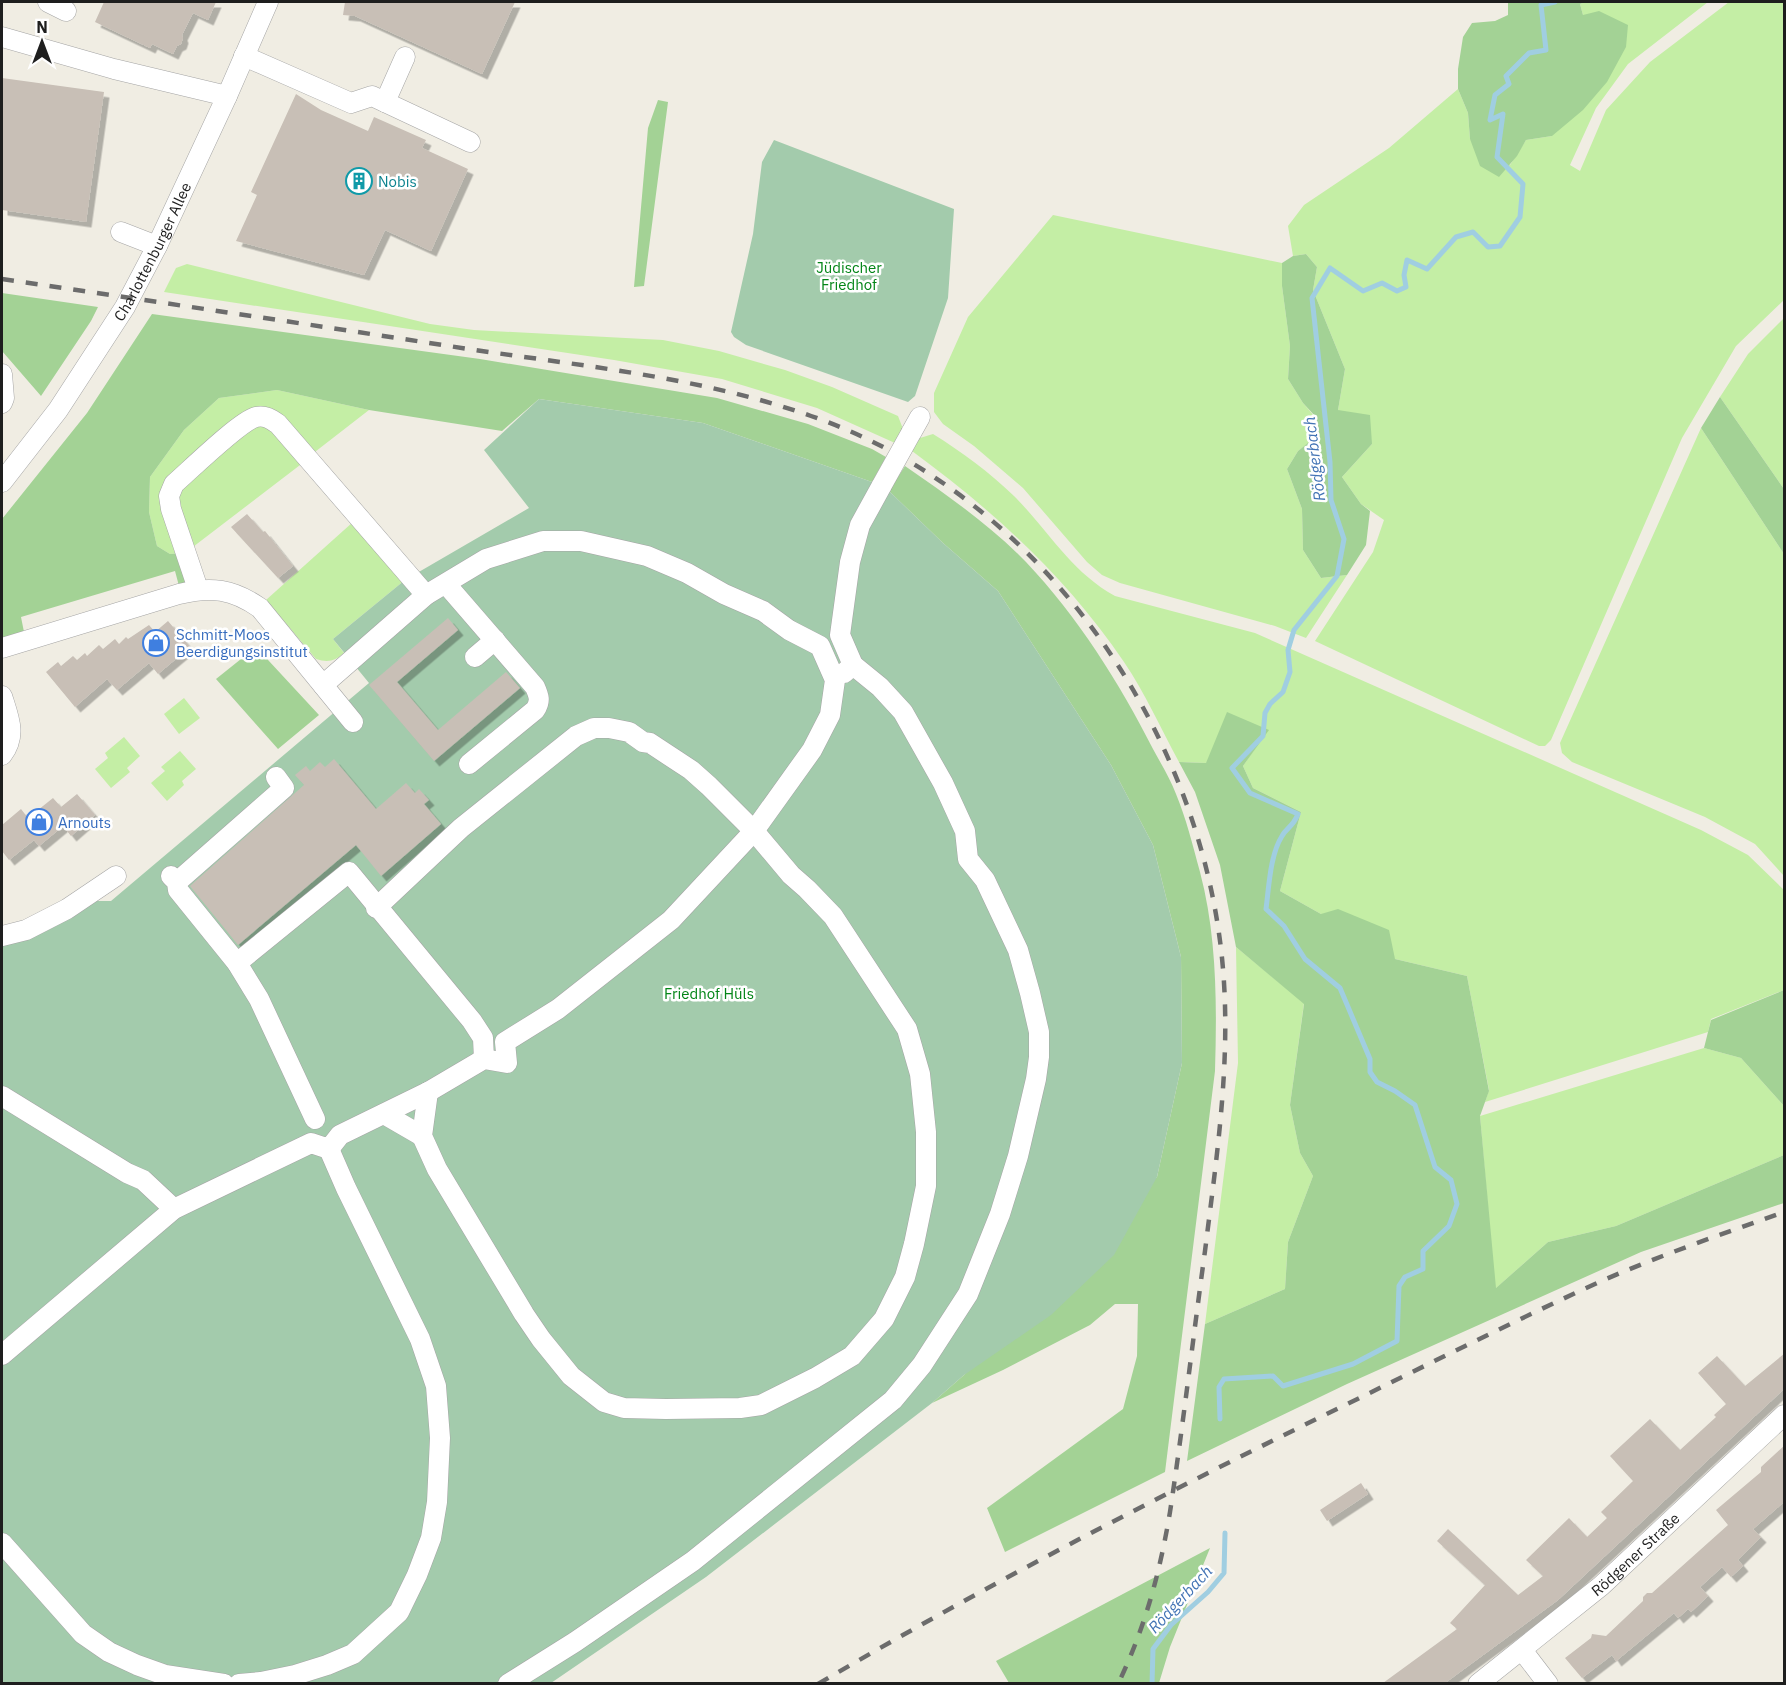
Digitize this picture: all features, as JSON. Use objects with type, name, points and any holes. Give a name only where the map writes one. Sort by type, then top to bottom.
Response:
[{"type":"street","name":"Charlottenburger Allee","points":[[2,482],[58,410],[113,327],[157,246],[268,2]]},
{"type":"street","points":[[2,37],[114,69],[227,96]]},
{"type":"street","points":[[244,56],[351,103],[372,96],[470,142]]},
{"type":"street","points":[[385,102],[405,57]]},
{"type":"street","points":[[121,232],[157,246]]},
{"type":"street","points":[[2,374],[4,398],[2,403]]},
{"type":"street","points":[[198,590],[171,509],[169,496],[174,484],[242,425],[256,417],[268,417],[278,424],[426,595]]},
{"type":"street","points":[[508,1683],[575,1642],[693,1561],[893,1400],[922,1365],[968,1294],[1000,1214],[1032,1101],[1039,1057],[1039,1032],[1030,993],[1018,950],[986,880],[968,859],[965,831],[943,783],[903,712],[853,665],[840,635],[849,562],[860,525],[915,425]]},
{"type":"street","points":[[323,685],[426,595],[486,559],[543,541],[581,541],[646,556],[687,573],[724,594],[763,611],[789,630],[820,646],[835,680],[830,714],[812,750],[754,831],[671,920],[558,1009],[505,1042],[483,1038]]},
{"type":"street","points":[[446,584],[535,687],[539,696],[539,704],[535,710],[469,764]]},
{"type":"street","points":[[2,648],[198,590],[225,591],[242,596],[260,608],[353,722]]},
{"type":"street","points":[[820,646],[840,635]]},
{"type":"street","points":[[475,657],[495,640]]},
{"type":"street","points":[[835,680],[853,665]]},
{"type":"street","points":[[2,696],[11,736],[9,746],[2,755]]},
{"type":"street","points":[[376,908],[460,828],[576,736],[594,728],[609,728],[628,732],[669,754],[709,786],[754,831],[791,875],[833,916],[908,1029],[920,1074],[926,1132],[926,1186],[914,1244],[904,1277],[884,1319],[852,1356],[815,1378],[761,1405],[666,1409],[624,1407],[604,1402],[571,1376],[530,1322],[437,1169],[422,1136],[428,1092]]},
{"type":"street","points":[[239,1683],[261,1682],[295,1675],[353,1654],[399,1612],[417,1575],[429,1542],[437,1502],[440,1438],[436,1386],[420,1339],[346,1188],[327,1142],[258,999],[237,963],[178,890],[174,879],[284,788],[276,777]]},
{"type":"street","points":[[237,963],[349,872],[483,1038],[484,1059]]},
{"type":"street","points":[[2,936],[26,930],[67,909],[116,876]]},
{"type":"street","points":[[2,1355],[174,1209],[327,1142],[428,1092],[484,1059],[507,1063],[505,1042]]},
{"type":"street","points":[[2,1096],[127,1173],[143,1180],[174,1209]]},
{"type":"street","points":[[384,1114],[422,1136]]},
{"type":"street","points":[[315,1119],[327,1142]]},
{"type":"street","name":"Rödgener Straße","points":[[1478,1683],[1601,1586],[1785,1415]]},
{"type":"street","points":[[2,1543],[75,1627],[110,1652],[165,1675],[224,1683]]},
{"type":"street","points":[[1522,1650],[1548,1683]]},
{"type":"green space","points":[[1508,2],[1585,2],[1580,4],[1583,15],[1599,11],[1628,25],[1626,47],[1607,82],[1583,110],[1552,136],[1526,140],[1517,156],[1499,177],[1480,166],[1470,139],[1468,113],[1458,89],[1458,69],[1463,37],[1472,23],[1495,21],[1508,15]]},
{"type":"green space","points":[[1585,2],[1708,2],[1628,64],[1596,108],[1570,165],[1580,171],[1606,110],[1650,62],[1729,2],[1784,2],[1784,300],[1736,346],[1682,438],[1551,740],[1545,746],[1539,746],[1315,641],[1373,552],[1384,520],[1361,504],[1342,477],[1372,444],[1338,410],[1345,369],[1313,290],[1317,267],[1306,254],[1293,256],[1288,226],[1304,205],[1389,148],[1458,89],[1468,113],[1470,139],[1510,165],[1526,140],[1552,136],[1583,15],[1580,4]]},
{"type":"green space","points":[[658,100],[668,102],[644,286],[634,287],[648,128]]},
{"type":"green space","name":"Jüdischer Friedhof","points":[[774,140],[954,209],[948,298],[915,396],[908,402],[746,345],[734,337],[731,332],[753,234],[762,162]]},
{"type":"green space","points":[[1053,215],[1282,263],[1282,286],[1290,346],[1288,379],[1315,417],[1318,436],[1298,451],[1287,469],[1302,509],[1303,550],[1321,578],[1347,575],[1306,638],[1275,626],[1120,583],[1102,575],[1087,562],[1023,488],[974,446],[943,424],[934,412],[934,393],[968,317]]},
{"type":"green space","points":[[1306,254],[1317,267],[1313,290],[1345,369],[1338,410],[1370,415],[1372,444],[1342,477],[1361,504],[1370,511],[1366,545],[1347,575],[1321,578],[1303,550],[1302,509],[1287,469],[1298,451],[1318,435],[1315,416],[1303,403],[1288,379],[1290,346],[1282,286],[1282,263],[1293,256]]},
{"type":"green space","points":[[187,264],[430,324],[474,330],[663,340],[719,351],[785,370],[832,387],[898,416],[903,429],[895,443],[817,408],[722,379],[614,360],[164,292],[176,268]]},
{"type":"green space","points":[[2,293],[98,307],[41,396],[2,351]]},
{"type":"green space","points":[[152,314],[480,359],[717,398],[808,424],[872,449],[886,457],[872,482],[703,423],[539,399],[502,431],[369,410],[277,390],[219,398],[184,430],[150,477],[149,512],[157,546],[170,554],[181,553],[187,575],[185,582],[179,586],[175,571],[21,617],[24,632],[2,639],[2,519],[87,413]]},
{"type":"green space","points":[[1784,318],[1784,489],[1720,397],[1748,354]]},
{"type":"green space","points":[[277,390],[369,410],[311,455],[269,413],[172,480],[181,553],[170,554],[157,546],[149,512],[150,477],[184,430],[219,398]]},
{"type":"green space","points":[[1720,397],[1784,489],[1784,554],[1701,428]]},
{"type":"green space","name":"Friedhof Hüls","points":[[539,399],[703,423],[872,482],[889,491],[943,543],[998,591],[1111,765],[1153,845],[1181,957],[1182,1063],[1157,1177],[1114,1255],[1051,1315],[964,1375],[932,1403],[706,1577],[551,1683],[2,1683],[2,945],[91,901],[111,901],[369,683],[333,639],[405,580],[529,508],[484,450]]},
{"type":"green space","points":[[268,422],[304,462],[189,550],[175,509],[179,486],[245,429]]},
{"type":"green space","points":[[1701,428],[1784,554],[1784,876],[1755,844],[1705,817],[1572,762],[1562,753],[1560,743]]},
{"type":"green space","points":[[933,434],[1005,487],[1027,509],[1072,563],[1099,586],[1115,596],[1255,633],[1701,830],[1748,855],[1784,890],[1784,990],[1711,1019],[1708,1032],[1485,1102],[1489,1090],[1467,976],[1395,959],[1280,891],[1301,812],[1253,788],[1243,766],[1268,730],[1206,763],[1179,762],[1132,674],[1102,631],[1078,602],[1027,547],[1000,522],[912,451],[920,438]]},
{"type":"green space","points":[[905,466],[983,523],[1026,562],[1063,605],[1112,675],[1180,803],[1206,896],[1213,946],[1216,996],[1215,1071],[1165,1472],[1005,1552],[987,1508],[1123,1409],[1137,1356],[1138,1304],[1115,1304],[1090,1325],[1003,1370],[932,1403],[964,1375],[1157,1177],[1182,1063],[1181,957],[1153,845],[1111,765],[998,591],[943,543],[889,491]]},
{"type":"green space","points":[[353,522],[405,580],[333,639],[344,653],[328,661],[316,659],[266,600]]},
{"type":"green space","points":[[256,647],[319,715],[278,749],[216,679]]},
{"type":"green space","points":[[184,698],[200,718],[179,734],[164,714]]},
{"type":"green space","points":[[1227,712],[1269,730],[1243,766],[1253,788],[1301,812],[1280,891],[1321,914],[1338,909],[1389,930],[1395,959],[1467,976],[1489,1091],[1480,1116],[1496,1288],[1548,1242],[1616,1226],[1784,1155],[1784,1203],[1641,1252],[1347,1384],[1187,1461],[1205,1324],[1285,1289],[1288,1242],[1313,1176],[1300,1153],[1290,1105],[1304,1004],[1236,947],[1220,865],[1195,792],[1179,762],[1206,763]]},
{"type":"green space","points":[[124,737],[140,756],[127,768],[130,772],[111,788],[95,769],[108,758],[105,753]]},
{"type":"green space","points":[[180,751],[196,769],[182,781],[184,785],[167,801],[151,783],[165,771],[161,767]]},
{"type":"green space","points":[[1236,947],[1304,1003],[1290,1105],[1300,1153],[1313,1176],[1288,1242],[1285,1289],[1205,1324],[1238,1063]]},
{"type":"green space","points":[[1784,990],[1784,1106],[1741,1058],[1704,1048],[1711,1020]]},
{"type":"green space","points":[[1704,1048],[1741,1058],[1784,1106],[1784,1155],[1616,1226],[1548,1242],[1495,1289],[1480,1116]]},
{"type":"green space","points":[[1210,1548],[1170,1647],[1159,1683],[1009,1683],[996,1661]]},
{"type":"building","points":[[104,2],[216,2],[208,20],[193,13],[182,35],[181,44],[177,46],[173,54],[152,44],[150,48],[95,22]]},
{"type":"building","points":[[345,2],[515,2],[482,74],[355,16],[343,15]]},
{"type":"building","points":[[2,78],[104,92],[86,222],[2,210]]},
{"type":"building","name":"Nobis","points":[[296,94],[321,110],[368,131],[374,117],[426,140],[422,148],[468,169],[431,251],[385,230],[364,275],[236,241],[257,195],[251,192]]},
{"type":"building","points":[[247,514],[263,532],[265,531],[293,566],[278,578],[231,527]]},
{"type":"building","points":[[448,618],[458,630],[397,682],[438,730],[506,672],[520,688],[434,761],[369,685]]},
{"type":"building","points":[[168,621],[190,647],[158,674],[149,663],[117,690],[107,679],[75,707],[46,672],[58,662],[61,666],[73,656],[77,660],[85,653],[87,656],[99,645],[103,649],[115,639],[119,644],[126,637],[128,639],[149,625],[155,632]]},
{"type":"building","points":[[334,759],[376,809],[406,783],[415,793],[419,789],[429,800],[424,804],[441,824],[381,876],[356,845],[238,945],[190,886],[304,785],[295,775],[306,766],[310,771],[320,762],[325,767]]},
{"type":"building","points":[[77,794],[95,815],[71,836],[63,826],[39,846],[34,840],[9,860],[2,851],[2,825],[21,809],[28,818],[53,798],[61,807]]},
{"type":"building","points":[[1785,1353],[1785,1388],[1558,1600],[1445,1683],[1383,1683],[1457,1629],[1450,1623],[1485,1585],[1437,1541],[1448,1529],[1518,1595],[1543,1576],[1526,1560],[1569,1518],[1587,1537],[1607,1518],[1601,1512],[1633,1481],[1610,1456],[1650,1419],[1680,1450],[1716,1417],[1714,1415],[1726,1404],[1698,1373],[1717,1356],[1745,1386]]},
{"type":"building","points":[[1785,1445],[1785,1501],[1753,1529],[1761,1537],[1738,1560],[1743,1566],[1731,1577],[1722,1567],[1700,1587],[1708,1596],[1691,1612],[1688,1609],[1678,1618],[1674,1613],[1616,1661],[1612,1655],[1582,1678],[1565,1658],[1591,1638],[1592,1634],[1606,1636],[1643,1601],[1647,1593],[1652,1593],[1728,1525],[1716,1510],[1761,1472],[1761,1467]]},
{"type":"building","points":[[1361,1483],[1368,1494],[1327,1521],[1320,1510]]},
{"type":"waterway","name":"Rödgerbach","points":[[1220,1419],[1219,1387],[1224,1379],[1273,1376],[1283,1386],[1353,1364],[1397,1341],[1399,1286],[1405,1277],[1423,1269],[1423,1251],[1449,1226],[1457,1204],[1451,1180],[1435,1167],[1415,1105],[1377,1082],[1370,1072],[1370,1059],[1340,988],[1305,959],[1284,926],[1266,909],[1275,852],[1282,836],[1298,814],[1250,793],[1232,768],[1263,736],[1265,713],[1270,704],[1283,692],[1290,672],[1288,650],[1294,630],[1337,576],[1344,539],[1331,500],[1330,462],[1312,298],[1330,268],[1363,291],[1382,283],[1397,291],[1406,287],[1404,275],[1407,260],[1427,269],[1456,237],[1473,232],[1488,247],[1500,246],[1520,217],[1523,184],[1497,157],[1503,114],[1490,120],[1495,95],[1509,84],[1506,76],[1529,53],[1546,50],[1541,5],[1555,2]]},
{"type":"waterway","name":"Rödgerbach","points":[[1152,1684],[1153,1649],[1171,1625],[1208,1592],[1224,1573],[1225,1533]]},
{"type":"railway","points":[[2,279],[632,373],[723,390],[811,416],[893,452],[967,501],[1034,560],[1092,628],[1141,704],[1179,785],[1207,870],[1222,958],[1225,995],[1222,1105],[1170,1512],[1150,1600],[1136,1642],[1118,1684]]},
{"type":"railway","points":[[818,1684],[946,1611],[1207,1473],[1564,1298],[1620,1273],[1784,1212]]},
{"type":"place","name":"Nobis","points":[[359,181]]},
{"type":"place","name":"Schmitt-Moos Beerdigungsinstitut","points":[[156,643]]},
{"type":"place","name":"Arnouts","points":[[39,822]]}]
